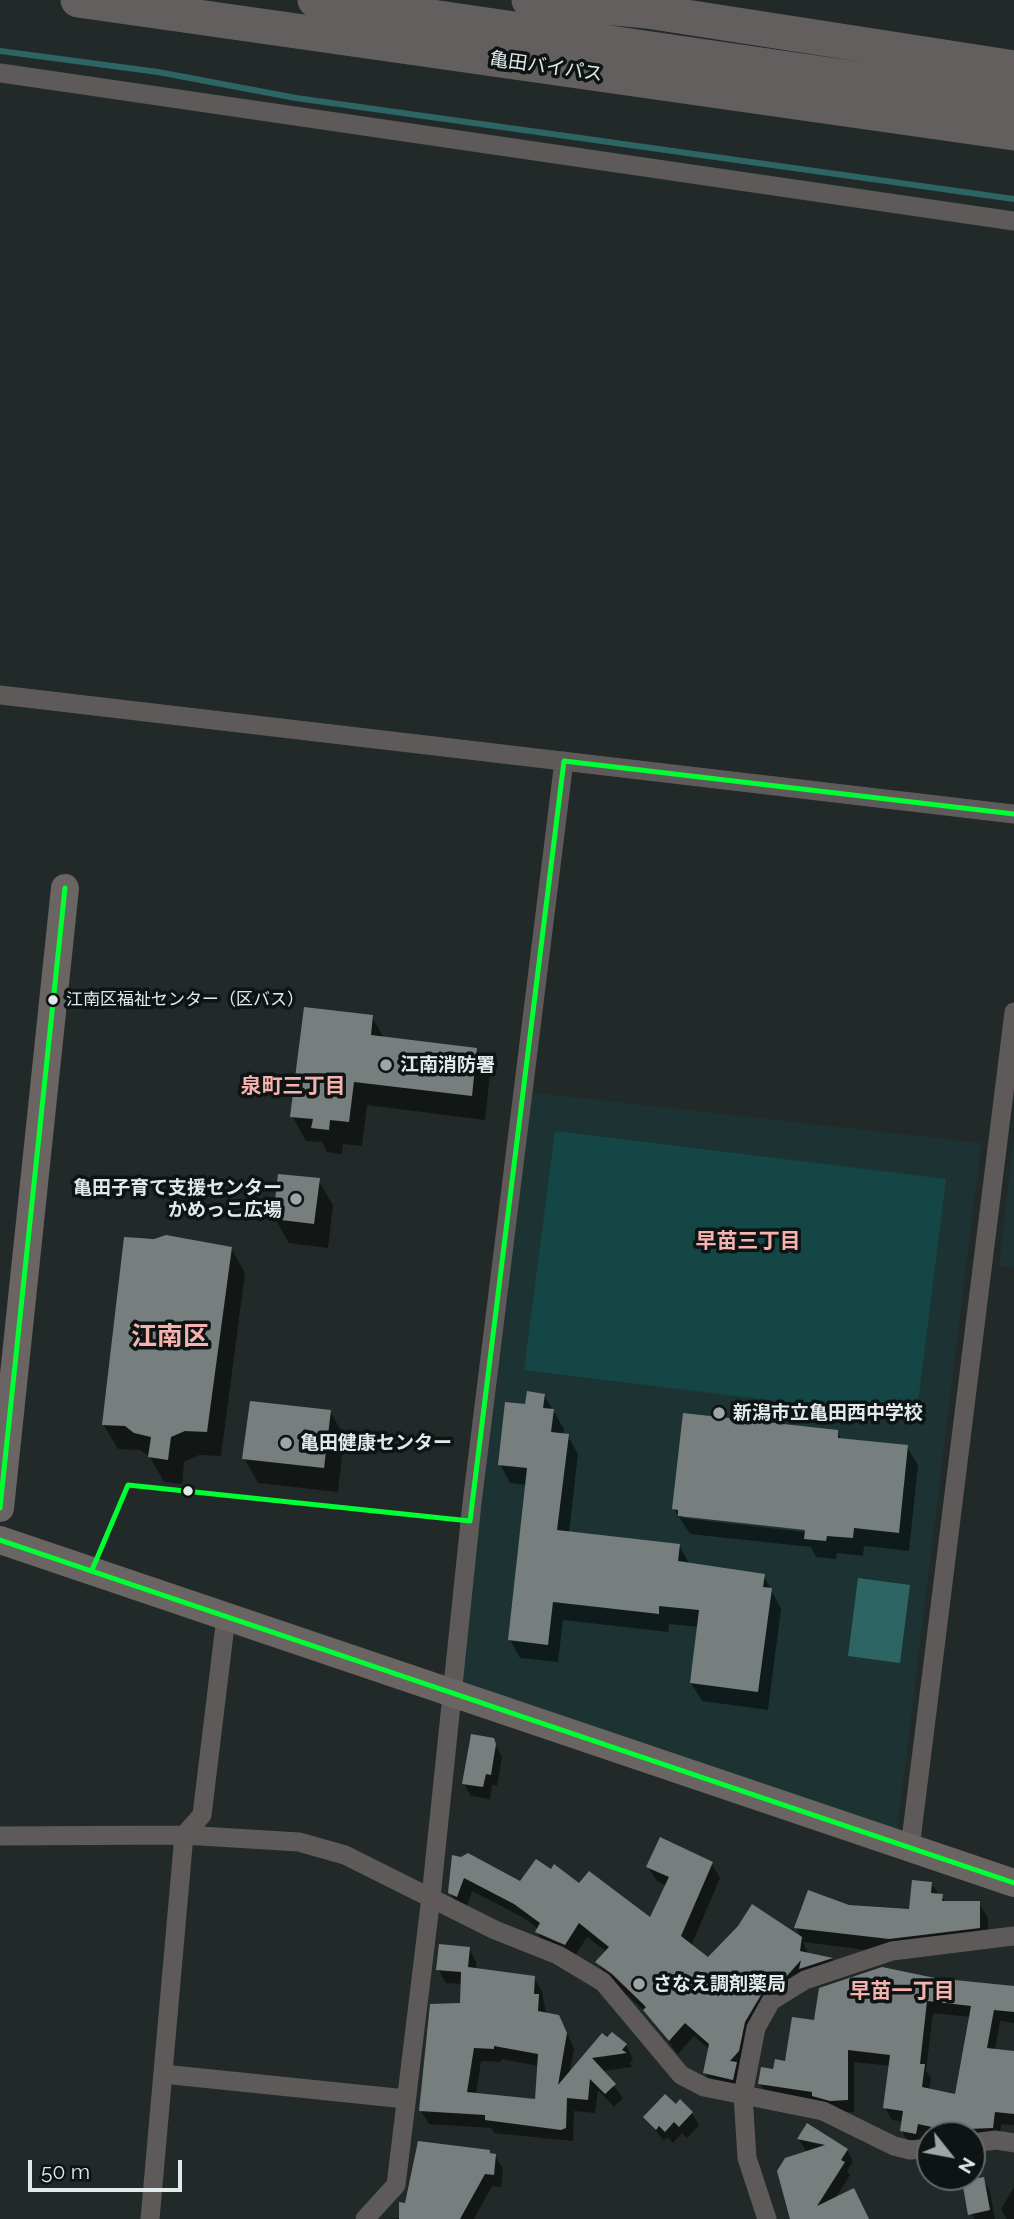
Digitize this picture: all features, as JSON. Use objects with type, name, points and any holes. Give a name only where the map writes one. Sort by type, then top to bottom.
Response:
[{"type":"highway","name":"亀田バイパス","points":[[78,0],[1014,133]]},
{"type":"highway","name":"亀田バイパス","points":[[315,0],[1014,102]]},
{"type":"highway","points":[[529,0],[647,11],[1014,68]]},
{"type":"highway","points":[[254,25],[286,48],[583,96],[1014,156]]},
{"type":"street","points":[[0,73],[1014,221]]},
{"type":"street","points":[[0,695],[1014,814]]},
{"type":"street","points":[[365,2219],[396,2185],[430,1897],[450,1695],[564,761]]},
{"type":"street","points":[[0,1508],[65,888]]},
{"type":"street","points":[[911,1848],[1014,1012]]},
{"type":"street","points":[[0,1540],[450,1695],[1014,1883]]},
{"type":"street","points":[[150,2219],[184,1835],[202,1815],[226,1617]]},
{"type":"street","points":[[0,1836],[184,1835],[299,1842],[345,1855],[495,1930],[558,1955],[603,1982],[681,2075],[704,2087],[823,2111],[902,2148],[916,2148]]},
{"type":"street","points":[[767,2219],[747,2158],[743,2095],[756,2028],[771,2001],[805,1980],[892,1951],[1014,1936]]},
{"type":"street","points":[[163,2074],[406,2099]]},
{"type":"street","points":[[986,2141],[1014,2143]]},
{"type":"shaded area","name":"新潟市立亀田西中学校","points":[[527,1092],[981,1143],[897,1831],[460,1684]]},
{"type":"shaded area","points":[[555,1131],[946,1179],[916,1418],[524,1370]]},
{"type":"shaded area","points":[[1014,1137],[1014,1268],[999,1266]]},
{"type":"shaded area","points":[[858,1578],[910,1585],[900,1663],[848,1656]]},
{"type":"building","name":"江南消防署","points":[[304,1007],[373,1015],[371,1035],[477,1048],[472,1096],[354,1082],[349,1122],[330,1120],[329,1130],[311,1128],[313,1119],[290,1117]]},
{"type":"building","name":"亀田子育て支援センター かめっこ広場","points":[[278,1174],[320,1178],[314,1224],[273,1219]]},
{"type":"building","points":[[166,1235],[232,1247],[207,1432],[185,1431],[171,1437],[168,1460],[148,1457],[151,1437],[134,1433],[125,1426],[102,1425],[124,1237],[154,1239]]},
{"type":"building","points":[[527,1391],[545,1394],[543,1408],[554,1409],[551,1432],[569,1434],[557,1530],[680,1544],[678,1561],[765,1574],[763,1587],[772,1588],[758,1692],[690,1683],[699,1610],[659,1606],[659,1614],[553,1602],[548,1645],[508,1640],[527,1468],[498,1465],[505,1402],[525,1404]]},
{"type":"building","name":"亀田健康センター","points":[[250,1401],[331,1410],[324,1468],[242,1459]]},
{"type":"building","points":[[683,1413],[838,1430],[838,1438],[908,1445],[899,1533],[854,1528],[853,1538],[827,1536],[826,1541],[804,1539],[805,1530],[678,1516],[678,1510],[672,1509]]},
{"type":"building","points":[[471,1734],[494,1738],[496,1744],[491,1775],[486,1774],[483,1787],[462,1784]]},
{"type":"building","points":[[660,1837],[713,1862],[681,1936],[708,1957],[738,1926],[752,1904],[802,1937],[800,1951],[833,1958],[799,1969],[801,1960],[786,1977],[761,1995],[745,2022],[739,2051],[730,2061],[737,2062],[733,2080],[703,2073],[709,2044],[685,2023],[669,2041],[643,2010],[646,2007],[612,1974],[595,1962],[609,1947],[579,1923],[565,1945],[535,1932],[540,1923],[514,1904],[464,1878],[457,1897],[448,1893],[452,1855],[461,1857],[468,1853],[520,1881],[536,1859],[551,1869],[554,1864],[579,1883],[589,1871],[650,1917],[669,1877],[646,1867]]},
{"type":"building","points":[[912,1880],[932,1882],[931,1893],[943,1894],[942,1901],[980,1901],[980,1928],[889,1939],[794,1928],[808,1890],[849,1905],[909,1909]]},
{"type":"building","points":[[439,1944],[470,1947],[468,1967],[535,1976],[534,1994],[539,1994],[538,2011],[559,2015],[567,2033],[558,2085],[602,2033],[607,2037],[612,2032],[627,2044],[622,2050],[627,2053],[592,2058],[616,2084],[605,2094],[590,2079],[588,2100],[567,2098],[566,2128],[561,2130],[485,2120],[485,2115],[419,2111],[430,2004],[460,2003],[461,1972],[436,1970]],"holes":[[[494,2046],[538,2054],[535,2099],[467,2092],[474,2048],[494,2049]]]},
{"type":"building","points":[[882,1967],[935,1978],[1014,1986],[1014,2012],[994,2010],[987,2048],[1014,2051],[1014,2114],[995,2112],[993,2128],[986,2128],[986,2121],[916,2121],[916,2134],[900,2131],[903,2111],[883,2108],[890,2055],[848,2050],[848,2100],[830,2101],[812,2096],[812,2092],[758,2084],[761,2067],[773,2069],[775,2059],[785,2061],[792,2017],[814,2020],[819,1988]],"holes":[[[927,2001],[971,2006],[955,2094],[922,2087],[925,2064],[920,2064]]]},
{"type":"building","points":[[665,2094],[676,2104],[680,2099],[693,2112],[679,2127],[674,2122],[665,2132],[659,2126],[656,2130],[643,2117]]},
{"type":"building","points":[[807,2123],[848,2149],[841,2160],[845,2162],[817,2206],[854,2188],[869,2219],[790,2219],[777,2171],[785,2158],[825,2145],[797,2139]]},
{"type":"building","points":[[418,2141],[490,2150],[490,2153],[496,2154],[494,2175],[485,2174],[460,2219],[399,2219],[399,2202],[405,2203]]},
{"type":"building","points":[[986,2188],[990,2210],[968,2215],[964,2191],[986,2191]]},
{"type":"waterway","points":[[0,51],[158,72],[296,98],[1014,199]]},
{"type":"transit line","points":[[92,1570],[128,1485],[470,1521],[564,761],[1014,814]]},
{"type":"transit line","points":[[0,1508],[65,888]]},
{"type":"transit line","points":[[0,1540],[1014,1883]]},
{"type":"place","name":"江南区福祉センター（区バス）","points":[[53,1000]]},
{"type":"place","name":"江南消防署","points":[[386,1065]]},
{"type":"place","name":"亀田子育て支援センター かめっこ広場","points":[[296,1199]]},
{"type":"place","name":"新潟市立亀田西中学校","points":[[719,1413]]},
{"type":"place","name":"亀田健康センター","points":[[286,1443]]},
{"type":"place","name":"さなえ調剤薬局","points":[[639,1984]]},
{"type":"district","name":"泉町三丁目","points":[[293,1087]]},
{"type":"district","name":"早苗三丁目","points":[[748,1242]]},
{"type":"district","name":"江南区","points":[[170,1337]]},
{"type":"district","name":"早苗一丁目","points":[[902,1992]]}]
